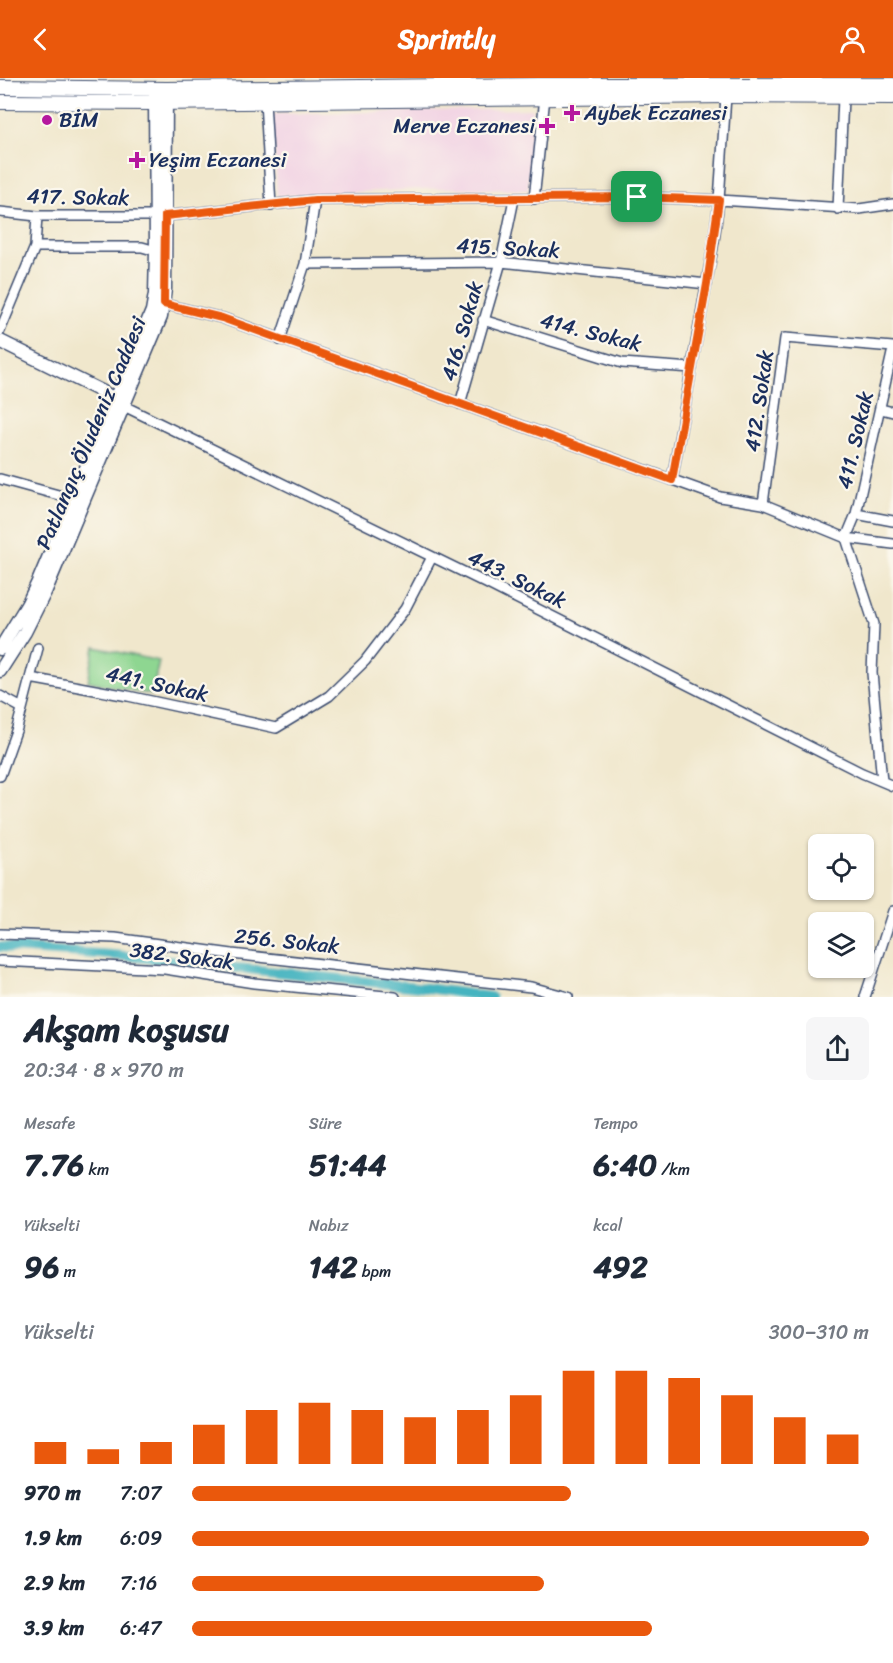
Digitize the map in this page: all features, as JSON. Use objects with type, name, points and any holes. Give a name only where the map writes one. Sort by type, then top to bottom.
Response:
[{"type":"main road","points":[[0,87],[49,83],[137,83],[161,96]]},
{"type":"main road","points":[[0,102],[161,96],[266,89],[893,85]]},
{"type":"main road","points":[[266,89],[544,97],[572,87],[726,96],[893,97]]},
{"type":"main road","name":"Patlangıç Öludeniz Caddesi","points":[[0,650],[27,605],[73,499],[158,328],[164,304],[160,216],[161,96]]},
{"type":"main road","name":"Patlangıç Öludeniz Caddesi","points":[[0,671],[25,632],[46,590],[120,403],[152,311],[160,216]]},
{"type":"main road","points":[[0,341],[120,403]]},
{"type":"street","points":[[266,89],[271,206]]},
{"type":"street","points":[[672,480],[707,284],[719,200],[726,96]]},
{"type":"street","points":[[534,199],[544,97]]},
{"type":"street","points":[[838,209],[843,98]]},
{"type":"street","name":"417. Sokak","points":[[0,212],[37,216],[160,216],[315,200],[637,197],[719,200],[838,209],[859,209],[893,204]]},
{"type":"street","name":"416. Sokak","points":[[460,404],[501,262],[514,199]]},
{"type":"street","points":[[280,340],[305,264],[315,200]]},
{"type":"street","points":[[0,331],[35,248],[37,216]]},
{"type":"street","points":[[35,248],[142,247],[156,251]]},
{"type":"street","name":"415. Sokak","points":[[305,264],[501,262],[707,284]]},
{"type":"street","points":[[164,304],[222,318],[672,480],[720,496],[763,504],[846,538],[893,544]]},
{"type":"street","name":"414. Sokak","points":[[483,320],[622,363],[692,368]]},
{"type":"street","name":"412. Sokak","points":[[763,504],[785,338],[893,348]]},
{"type":"street","name":"411. Sokak","points":[[846,538],[856,513],[893,348]]},
{"type":"street","name":"443. Sokak","points":[[120,403],[893,786]]},
{"type":"street","points":[[881,409],[893,412]]},
{"type":"street","points":[[0,479],[73,499]]},
{"type":"street","points":[[856,513],[893,521]]},
{"type":"street","points":[[846,538],[874,624],[872,673],[882,781]]},
{"type":"street","name":"441. Sokak","points":[[30,678],[128,696],[276,728],[329,696],[365,661],[405,609],[432,557]]},
{"type":"street","points":[[0,776],[39,648]]},
{"type":"street","points":[[0,696],[22,708]]},
{"type":"street","points":[[865,997],[893,911]]},
{"type":"street","name":"256. Sokak","points":[[0,934],[115,938],[231,954],[531,987],[568,997]]},
{"type":"street","name":"382. Sokak","points":[[0,961],[165,969],[254,983],[395,997]]},
{"type":"shaded area","points":[[532,109],[528,190],[444,188],[277,196],[273,114]]},
{"type":"green space","points":[[95,647],[159,661],[152,695],[88,681]]},
{"type":"waterway","points":[[0,947],[125,956],[427,988],[491,997]]},
{"type":"place","name":"Aybek Eczanesi","points":[[572,113]]},
{"type":"place","name":"BİM","points":[[47,120]]},
{"type":"place","name":"Merve Eczanesi","points":[[547,126]]},
{"type":"place","name":"Yeşim Eczanesi","points":[[137,160]]},
{"type":"route","points":[[637,197],[719,200],[707,284],[672,480],[222,318],[164,304],[165,216],[315,200],[637,197]]}]
